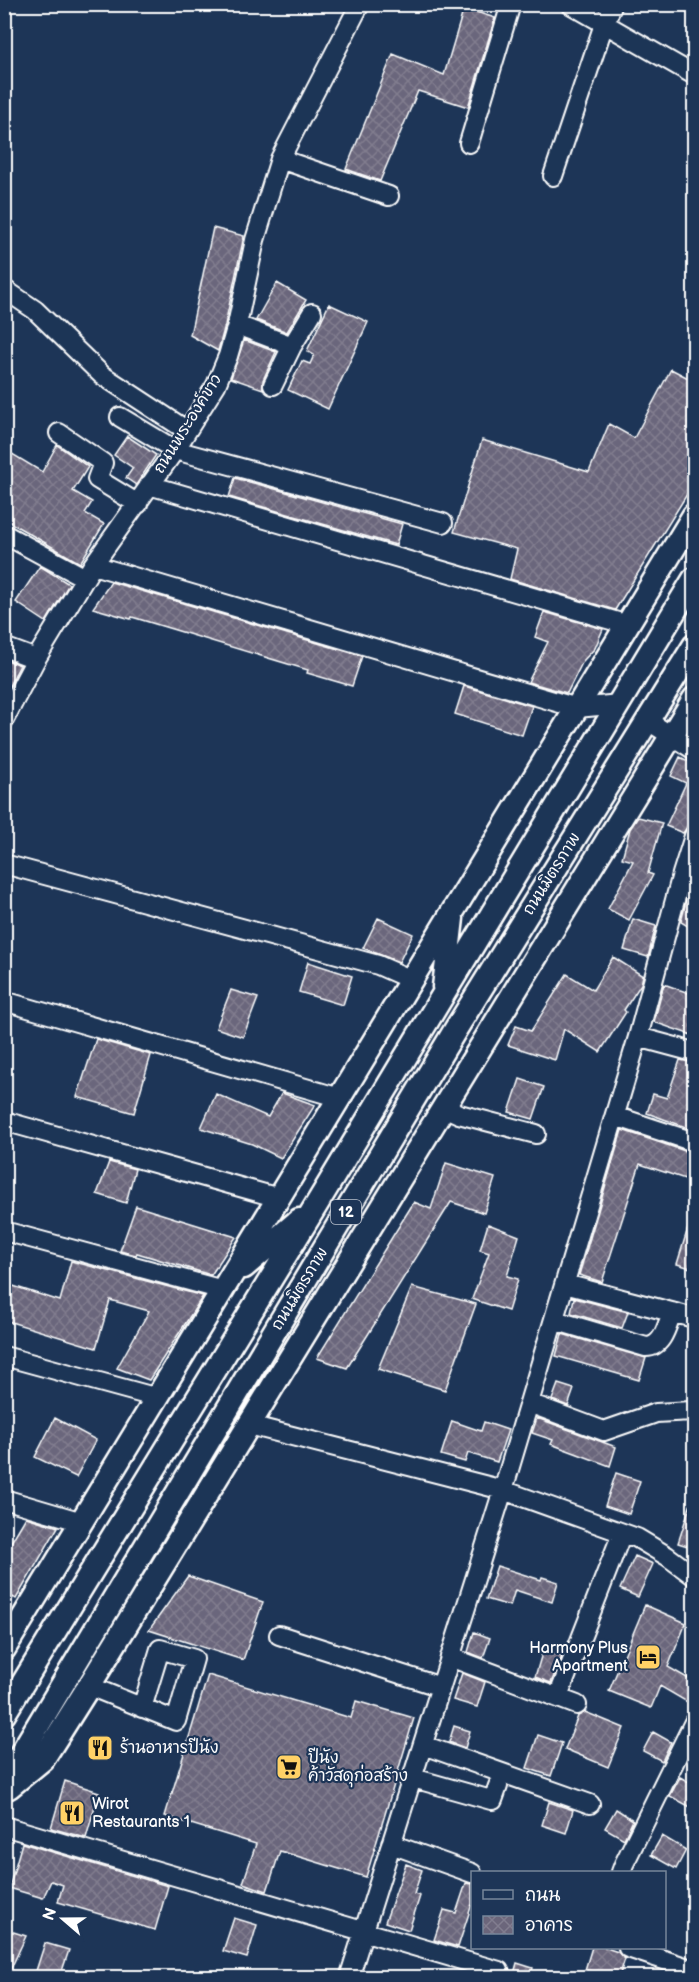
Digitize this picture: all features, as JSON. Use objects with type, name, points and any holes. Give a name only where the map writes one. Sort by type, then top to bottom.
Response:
[{"type":"main road","points":[[4,1649],[694,515]]},
{"type":"main road","name":"ถนนมิตรภาพ","points":[[4,1714],[315,1207],[694,579]]},
{"type":"main road","points":[[668,622],[694,638]]},
{"type":"main road","name":"ถนนมิตรภาพ","points":[[4,1782],[463,1018],[694,646]]},
{"type":"main road","points":[[4,1791],[43,1759],[694,699]]},
{"type":"main road","points":[[620,704],[648,721]]},
{"type":"main road","points":[[453,912],[438,1003],[463,1018],[533,963]]},
{"type":"main road","points":[[226,1285],[315,1207]]},
{"type":"main road","points":[[309,1328],[340,1223]]},
{"type":"street","name":"ถนนพระองค์ขาว","points":[[4,720],[36,659],[89,572],[175,450],[216,385],[237,325],[255,240],[280,159],[360,4]]},
{"type":"street","points":[[469,143],[511,4]]},
{"type":"street","points":[[570,4],[694,75]]},
{"type":"street","points":[[553,176],[612,4]]},
{"type":"street","points":[[280,159],[389,196]]},
{"type":"street","points":[[4,289],[35,310],[102,375],[186,430]]},
{"type":"street","points":[[273,385],[292,346],[312,313]]},
{"type":"street","points":[[237,325],[292,346]]},
{"type":"street","points":[[120,417],[175,450],[443,524]]},
{"type":"street","points":[[59,433],[103,463],[97,479],[138,504]]},
{"type":"street","points":[[149,485],[628,625]]},
{"type":"street","points":[[4,534],[89,572],[577,708],[620,704]]},
{"type":"street","points":[[4,647],[36,659]]},
{"type":"street","points":[[648,721],[694,750]]},
{"type":"street","points":[[349,1977],[503,1490],[638,1037],[688,881],[694,837]]},
{"type":"street","points":[[4,864],[378,965],[412,980]]},
{"type":"street","points":[[4,1001],[340,1098]]},
{"type":"street","points":[[638,1037],[694,1052]]},
{"type":"street","points":[[444,1107],[459,1114],[536,1134]]},
{"type":"street","points":[[615,1116],[694,1142]]},
{"type":"street","points":[[4,1121],[279,1198]]},
{"type":"street","points":[[4,1231],[226,1285]]},
{"type":"street","points":[[565,1284],[694,1318]]},
{"type":"street","points":[[554,1320],[652,1347],[658,1343],[664,1333],[672,1312]]},
{"type":"street","points":[[4,1356],[158,1398]]},
{"type":"street","points":[[529,1403],[604,1431],[656,1413],[691,1411],[694,1415]]},
{"type":"street","points":[[249,1425],[503,1490],[647,1544],[694,1576]]},
{"type":"street","points":[[4,1499],[82,1522]]},
{"type":"street","points":[[560,1692],[621,1533]]},
{"type":"street","points":[[279,1635],[441,1687]]},
{"type":"street","points":[[450,1657],[577,1705]]},
{"type":"street","points":[[89,1686],[142,1708]]},
{"type":"street","points":[[621,1871],[694,1722]]},
{"type":"street","points":[[423,1745],[590,1804]]},
{"type":"street","points":[[412,1778],[488,1800],[493,1800],[498,1786]]},
{"type":"street","points":[[4,1826],[499,1971],[502,1977]]},
{"type":"street","points":[[392,1844],[471,1873]]},
{"type":"street","points":[[634,1949],[694,1970]]},
{"type":"building","points":[[464,8],[495,18],[468,107],[418,91],[380,181],[346,169],[393,54],[444,75]]},
{"type":"building","points":[[213,228],[244,236],[218,351],[190,335]]},
{"type":"building","points":[[277,283],[306,300],[287,332],[256,320]]},
{"type":"building","points":[[329,304],[368,322],[328,409],[288,390],[302,361],[310,364],[314,355],[307,351]]},
{"type":"building","points":[[244,340],[276,352],[263,380],[263,389],[231,378]]},
{"type":"building","points":[[671,369],[694,381],[694,483],[615,610],[510,579],[517,549],[454,532],[482,440],[589,472],[609,424],[634,438]]},
{"type":"building","points":[[127,436],[156,455],[136,485],[126,478],[133,468],[114,455]]},
{"type":"building","points":[[57,445],[88,467],[73,491],[92,502],[85,513],[104,524],[80,563],[4,519],[4,449],[42,472]]},
{"type":"building","points":[[235,478],[402,524],[396,545],[229,497]]},
{"type":"building","points":[[40,566],[69,584],[46,622],[16,602]]},
{"type":"building","points":[[111,582],[362,656],[352,686],[307,673],[308,670],[132,617],[131,619],[93,608]]},
{"type":"building","points":[[544,612],[603,629],[595,648],[583,661],[567,693],[528,682],[548,642],[535,637]]},
{"type":"building","points":[[4,659],[20,665],[4,695]]},
{"type":"building","points":[[464,686],[532,706],[522,735],[455,714]]},
{"type":"building","points":[[680,757],[694,764],[694,820],[683,833],[666,826],[686,783],[671,776]]},
{"type":"building","points":[[638,817],[662,823],[648,873],[653,875],[629,920],[608,909],[633,861],[622,858],[630,829]]},
{"type":"building","points":[[694,881],[694,930],[681,922],[689,890]]},
{"type":"building","points":[[378,918],[413,934],[399,962],[363,948]]},
{"type":"building","points":[[633,919],[656,926],[648,957],[624,950]]},
{"type":"building","points":[[613,957],[643,976],[641,984],[624,1010],[626,1012],[600,1052],[564,1029],[555,1060],[508,1045],[516,1026],[531,1031],[567,974],[593,990]]},
{"type":"building","points":[[308,962],[352,976],[343,1005],[299,992]]},
{"type":"building","points":[[664,984],[694,995],[694,1036],[654,1022]]},
{"type":"building","points":[[231,990],[258,998],[243,1037],[216,1028]]},
{"type":"building","points":[[96,1039],[151,1055],[134,1113],[77,1097]]},
{"type":"building","points":[[680,1060],[694,1063],[694,1130],[647,1113],[653,1094],[667,1098]]},
{"type":"building","points":[[520,1079],[544,1087],[533,1119],[509,1112]]},
{"type":"building","points":[[282,1093],[315,1105],[281,1158],[252,1144],[201,1128],[216,1094],[268,1117]]},
{"type":"building","points":[[622,1130],[694,1154],[694,1182],[640,1164],[602,1282],[579,1275]]},
{"type":"building","points":[[109,1162],[135,1169],[126,1203],[97,1194]]},
{"type":"building","points":[[446,1163],[495,1178],[484,1213],[451,1202],[347,1368],[317,1358],[414,1202],[431,1209]]},
{"type":"building","points":[[136,1206],[236,1237],[211,1275],[137,1253],[136,1255],[120,1251]]},
{"type":"building","points":[[692,1215],[694,1215],[694,1269],[677,1264]]},
{"type":"building","points":[[488,1224],[519,1236],[507,1276],[518,1279],[508,1311],[472,1299],[489,1253],[480,1250]]},
{"type":"building","points":[[71,1261],[203,1296],[149,1380],[117,1368],[149,1311],[110,1300],[96,1348],[4,1320],[4,1283],[60,1301]]},
{"type":"building","points":[[412,1287],[476,1304],[445,1390],[378,1369]]},
{"type":"building","points":[[574,1298],[628,1312],[622,1328],[571,1313]]},
{"type":"building","points":[[562,1334],[646,1358],[639,1380],[556,1356]]},
{"type":"building","points":[[558,1384],[574,1389],[568,1406],[552,1400]]},
{"type":"building","points":[[55,1418],[96,1440],[76,1477],[35,1457]]},
{"type":"building","points":[[537,1418],[616,1447],[610,1466],[551,1444],[553,1440],[532,1433]]},
{"type":"building","points":[[452,1421],[481,1431],[484,1422],[508,1430],[497,1462],[468,1453],[465,1462],[441,1455]]},
{"type":"building","points":[[616,1473],[640,1481],[629,1514],[605,1506]]},
{"type":"building","points":[[692,1500],[694,1500],[694,1548],[678,1543]]},
{"type":"building","points":[[26,1517],[58,1527],[16,1599],[13,1597],[4,1612],[4,1554]]},
{"type":"building","points":[[635,1556],[653,1564],[638,1597],[620,1589]]},
{"type":"building","points":[[497,1566],[541,1580],[542,1577],[558,1582],[552,1602],[515,1590],[510,1606],[486,1599]]},
{"type":"building","points":[[188,1576],[263,1602],[243,1660],[149,1630]]},
{"type":"building","name":"Harmony Plus Apartment","points":[[645,1605],[686,1623],[668,1667],[694,1682],[694,1706],[660,1686],[651,1708],[609,1691]]},
{"type":"building","points":[[474,1632],[490,1638],[483,1658],[468,1652]]},
{"type":"building","points":[[543,1650],[562,1656],[551,1683],[535,1677]]},
{"type":"building","points":[[462,1673],[485,1682],[477,1707],[453,1700]]},
{"type":"building","name":"ปีนัง ค้าวัสดุก่อสร้าง","points":[[208,1675],[351,1718],[356,1701],[414,1718],[366,1877],[280,1851],[267,1891],[243,1883],[256,1844],[165,1816]]},
{"type":"building","points":[[585,1712],[624,1728],[608,1767],[565,1749],[578,1716]]},
{"type":"building","points":[[454,1726],[470,1731],[465,1748],[449,1742]]},
{"type":"building","points":[[653,1732],[671,1742],[662,1761],[643,1751]]},
{"type":"building","points":[[538,1735],[562,1743],[551,1776],[527,1768]]},
{"type":"building","points":[[680,1777],[694,1785],[694,1809],[670,1796]]},
{"type":"building","points":[[65,1781],[99,1792],[86,1838],[51,1828]]},
{"type":"building","points":[[549,1802],[573,1810],[566,1833],[542,1825]]},
{"type":"building","points":[[616,1809],[633,1820],[624,1839],[605,1828]]},
{"type":"building","points":[[662,1836],[686,1850],[676,1869],[651,1855]]},
{"type":"building","points":[[22,1843],[168,1886],[155,1930],[58,1902],[63,1885],[51,1881],[43,1898],[9,1888]]},
{"type":"building","points":[[406,1864],[422,1870],[414,1894],[420,1896],[409,1930],[385,1922]]},
{"type":"building","points":[[466,1883],[471,1884],[471,1907],[458,1947],[434,1940],[444,1910],[456,1913]]},
{"type":"building","points":[[234,1918],[257,1925],[247,1958],[223,1951]]},
{"type":"building","points":[[4,1929],[26,1936],[7,1977],[4,1977]]},
{"type":"building","points":[[45,1943],[69,1950],[60,1977],[34,1977]]},
{"type":"building","points":[[591,1949],[609,1949],[618,1952],[625,1959],[619,1977],[610,1977],[585,1970]]},
{"type":"building","points":[[517,1963],[533,1968],[530,1977],[513,1977]]},
{"type":"place","name":"Harmony Plus Apartment","points":[[648,1657]]},
{"type":"place","name":"ร้านอาหารปีนัง","points":[[100,1748]]},
{"type":"place","name":"ปีนัง ค้าวัสดุก่อสร้าง","points":[[289,1767]]},
{"type":"place","name":"Wirot Restaurants 1","points":[[72,1813]]}]
